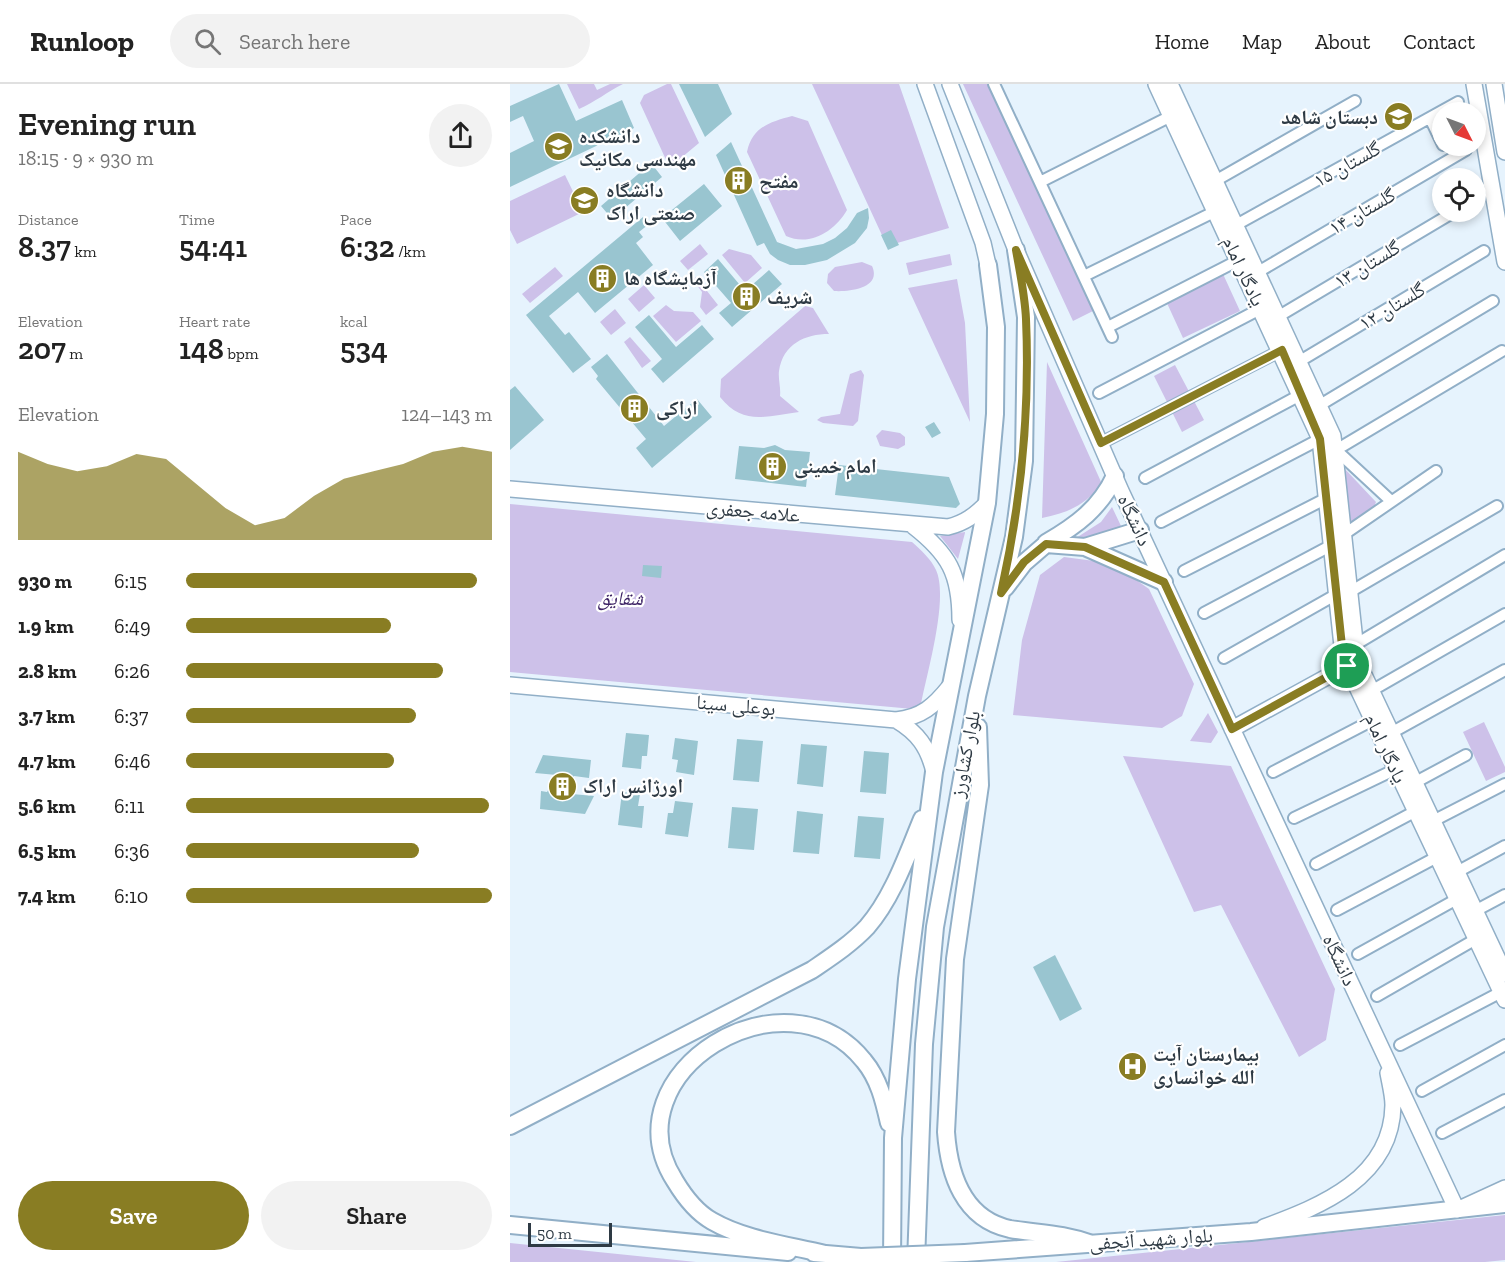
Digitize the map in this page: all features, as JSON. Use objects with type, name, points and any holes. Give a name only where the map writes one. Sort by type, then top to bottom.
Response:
[{"type":"main road","name":"بلوار کشاورز","points":[[916,1262],[924,1044],[935,927],[977,696],[1014,537],[1023,461],[1026,317],[1016,250]]},
{"type":"main road","name":"بلوار کشاورز","points":[[892,1262],[893,1138],[907,979],[934,772],[987,502],[996,414],[996,327],[988,265]]},
{"type":"main road","points":[[1001,593],[1024,562],[1096,508],[1106,495],[1115,476]]},
{"type":"main road","points":[[1085,547],[1140,530]]},
{"type":"main road","points":[[1046,544],[1085,547],[1164,582]]},
{"type":"main road","points":[[977,696],[980,785],[955,959],[946,1132],[948,1161],[961,1195],[986,1219],[1010,1229],[1065,1234],[1092,1244]]},
{"type":"main road","points":[[510,1126],[812,970],[841,950],[867,926],[887,898],[930,802]]},
{"type":"main road","points":[[825,1254],[732,1231],[709,1220],[692,1206],[665,1166],[660,1143],[660,1120],[678,1077],[694,1057],[715,1042],[735,1032],[762,1024],[808,1024],[846,1043],[864,1060],[882,1095],[893,1138]]},
{"type":"main road","name":"بلوار شهید آنجفی","points":[[510,1225],[769,1252],[861,1257],[965,1253],[1251,1232],[1505,1204]]},
{"type":"street","points":[[926,84],[983,243],[988,265]]},
{"type":"street","name":"دانشگاه","points":[[950,84],[1016,250],[1115,476],[1457,1210]]},
{"type":"street","name":"یادگار امام","points":[[1156,84],[1282,350],[1320,439],[1327,498],[1337,540]]},
{"type":"street","name":"یادگار امام","points":[[1170,84],[1333,436],[1336,450],[1342,646],[1352,657],[1371,691],[1505,974]]},
{"type":"street","points":[[1474,84],[1505,262]]},
{"type":"street","points":[[1494,84],[1502,111],[1505,152]]},
{"type":"street","points":[[999,86],[1040,182],[1110,332],[1239,260]]},
{"type":"street","points":[[1215,181],[1355,101]]},
{"type":"street","points":[[1040,182],[1171,116]]},
{"type":"street","points":[[1430,118],[1432,122]]},
{"type":"street","name":"گلستان ۱۵","points":[[1236,225],[1430,118]]},
{"type":"street","name":"گلستان ۱۴","points":[[1258,272],[1455,156]]},
{"type":"street","points":[[1084,276],[1216,211]]},
{"type":"street","name":"گلستان ۱۳","points":[[1279,316],[1437,222]]},
{"type":"street","name":"گلستان ۱۲","points":[[1300,361],[1484,251]]},
{"type":"street","points":[[1320,405],[1493,301]]},
{"type":"street","points":[[1099,393],[1262,308]]},
{"type":"street","points":[[1101,443],[1282,350]]},
{"type":"street","points":[[1391,501],[1336,450],[1502,351]]},
{"type":"street","points":[[1145,478],[1302,394]]},
{"type":"street","points":[[1161,522],[1320,439]]},
{"type":"street","points":[[1204,613],[1337,540],[1436,471]]},
{"type":"street","name":"علامه جعفری","points":[[510,489],[913,526],[948,527],[961,524],[975,515],[987,502]]},
{"type":"street","points":[[1184,571],[1327,498]]},
{"type":"street","points":[[1224,658],[1497,506]]},
{"type":"street","points":[[913,526],[946,556],[954,574],[959,592],[960,639]]},
{"type":"street","points":[[1232,729],[1352,657],[1505,555]]},
{"type":"street","points":[[1371,691],[1505,614]]},
{"type":"street","name":"یادگار امام","points":[[1352,657],[1373,720],[1504,994]]},
{"type":"street","points":[[1391,733],[1505,670]]},
{"type":"street","name":"بوعلی سینا","points":[[510,685],[896,720],[924,713],[937,703],[950,686]]},
{"type":"street","points":[[896,720],[920,738],[929,752],[934,772]]},
{"type":"street","points":[[1273,772],[1373,720]]},
{"type":"street","points":[[1414,783],[1466,754]]},
{"type":"street","points":[[1294,818],[1396,769]]},
{"type":"street","points":[[1432,821],[1505,784]]},
{"type":"street","points":[[1316,864],[1416,811]]},
{"type":"street","points":[[1457,872],[1505,846]]},
{"type":"street","points":[[1337,910],[1437,857]]},
{"type":"street","points":[[1475,911],[1505,895]]},
{"type":"street","points":[[1358,954],[1457,899]]},
{"type":"street","points":[[1377,996],[1476,939]]},
{"type":"street","points":[[1400,1044],[1504,994]]},
{"type":"street","points":[[1422,1091],[1505,1045]]},
{"type":"street","points":[[1251,1232],[1328,1201],[1349,1188],[1368,1169],[1385,1139],[1393,1106],[1386,1058]]},
{"type":"street","points":[[1442,1133],[1505,1100]]},
{"type":"street","points":[[1457,1210],[1505,1188]]},
{"type":"green space","points":[[567,84],[594,84],[597,90],[610,84],[623,84],[579,109]]},
{"type":"green space","points":[[671,84],[699,143],[675,163],[667,162],[640,103],[644,95]]},
{"type":"green space","points":[[812,84],[899,84],[949,228],[887,246]]},
{"type":"green space","points":[[963,84],[990,84],[1095,310],[1073,321]]},
{"type":"green space","points":[[792,116],[808,121],[847,210],[829,230],[804,240],[786,236],[747,152],[753,137],[763,127]]},
{"type":"green space","points":[[565,175],[583,212],[517,244],[510,230],[510,201]]},
{"type":"green space","points":[[700,244],[708,254],[688,270],[680,261]]},
{"type":"green space","points":[[729,249],[751,255],[762,268],[745,283],[722,255]]},
{"type":"green space","points":[[950,254],[952,265],[909,275],[906,263]]},
{"type":"green space","points":[[862,262],[872,266],[873,279],[869,284],[848,291],[834,291],[827,283],[828,274],[835,267]]},
{"type":"green space","points":[[555,267],[563,276],[530,303],[522,294]]},
{"type":"green space","points":[[1223,274],[1240,311],[1183,338],[1166,301]]},
{"type":"green space","points":[[696,277],[718,305],[706,315],[700,307],[702,292],[693,280]]},
{"type":"green space","points":[[957,279],[965,323],[970,422],[908,288]]},
{"type":"green space","points":[[644,285],[655,298],[639,312],[628,299]]},
{"type":"green space","points":[[666,305],[674,311],[693,312],[701,321],[676,342],[653,316]]},
{"type":"green space","points":[[805,306],[813,308],[829,334],[820,334],[796,342],[781,362],[780,396],[799,412],[756,417],[737,412],[720,397],[721,379]]},
{"type":"green space","points":[[615,309],[626,323],[611,335],[600,322]]},
{"type":"green space","points":[[630,337],[651,361],[642,368],[624,342]]},
{"type":"green space","points":[[1047,362],[1102,484],[1075,507],[1060,514],[1042,518]]},
{"type":"green space","points":[[1175,365],[1204,420],[1182,432],[1154,376]]},
{"type":"green space","points":[[861,370],[864,375],[858,421],[853,426],[823,423],[817,420],[821,417],[840,414],[850,374]]},
{"type":"green space","points":[[882,430],[900,433],[905,437],[905,445],[898,449],[880,446],[876,436]]},
{"type":"green space","points":[[1343,467],[1376,502],[1374,507],[1348,526]]},
{"type":"green space","name":"شقایق","points":[[510,504],[912,542],[936,570],[940,598],[939,617],[921,704],[913,709],[510,672]]},
{"type":"green space","points":[[1112,507],[1122,528],[1098,539],[1076,538],[1101,522]]},
{"type":"green space","points":[[965,533],[958,559],[940,536]]},
{"type":"green space","points":[[1064,557],[1102,562],[1125,572],[1149,589],[1194,684],[1182,716],[1162,728],[1013,715],[1022,640],[1040,575]]},
{"type":"green space","points":[[1208,713],[1218,732],[1211,743],[1190,741]]},
{"type":"green space","points":[[1484,722],[1505,767],[1505,772],[1486,781],[1463,732]]},
{"type":"green space","points":[[1123,756],[1231,766],[1335,989],[1326,1040],[1299,1057],[1221,905],[1194,912]]},
{"type":"green space","points":[[1505,1215],[1505,1260],[1485,1262],[1056,1262]]},
{"type":"green space","points":[[510,1243],[696,1262],[510,1262]]},
{"type":"building","name":"دانشکده مهندسی مکانیک","points":[[559,84],[576,121],[622,100],[634,128],[510,187],[510,153],[534,141],[523,116],[510,122],[510,106]]},
{"type":"building","points":[[679,84],[718,84],[732,114],[705,137]]},
{"type":"building","name":"مفتح","points":[[731,142],[777,242],[796,249],[823,244],[847,228],[857,213],[868,208],[867,228],[855,243],[827,260],[805,265],[790,265],[778,260],[770,254],[764,243],[757,246],[716,155]]},
{"type":"building","points":[[651,163],[662,177],[612,219],[601,206]]},
{"type":"building","points":[[704,184],[722,206],[680,241],[662,218]]},
{"type":"building","name":"آزمایشگاه ها","points":[[643,217],[649,224],[639,232],[643,237],[636,243],[653,265],[595,313],[578,292],[549,316],[565,335],[569,332],[591,359],[573,373],[526,315]]},
{"type":"building","points":[[891,230],[899,245],[888,250],[881,235]]},
{"type":"building","name":"شریف","points":[[718,259],[745,291],[769,270],[782,284],[732,327],[719,313],[731,303],[704,272]]},
{"type":"building","points":[[649,315],[676,347],[702,325],[714,339],[663,383],[651,369],[662,359],[635,327]]},
{"type":"building","name":"اراکی","points":[[607,354],[664,426],[697,399],[712,417],[652,468],[636,448],[646,439],[596,379],[598,376],[591,367]]},
{"type":"building","points":[[515,386],[544,420],[510,450],[510,390]]},
{"type":"building","points":[[934,422],[941,433],[932,438],[925,427]]},
{"type":"building","name":"امام خمینی","points":[[775,445],[785,450],[810,452],[806,487],[735,479],[739,446],[764,448]]},
{"type":"building","points":[[839,465],[949,477],[960,504],[956,508],[835,495]]},
{"type":"building","points":[[643,565],[662,566],[661,578],[642,576]]},
{"type":"building","points":[[626,733],[649,735],[647,756],[642,756],[641,769],[622,767]]},
{"type":"building","points":[[675,738],[698,741],[694,775],[676,772],[678,760],[672,759]]},
{"type":"building","points":[[737,739],[763,741],[759,782],[733,780]]},
{"type":"building","points":[[801,744],[827,746],[823,787],[797,784]]},
{"type":"building","points":[[864,751],[889,753],[886,794],[860,792]]},
{"type":"building","name":"اورژانس اراک","points":[[543,755],[591,760],[589,778],[574,776],[572,794],[594,796],[585,814],[540,809],[541,791],[547,792],[557,775],[535,773]]},
{"type":"building","points":[[622,792],[640,794],[638,806],[644,806],[642,828],[618,825]]},
{"type":"building","points":[[675,801],[693,803],[688,837],[665,834],[668,813],[673,813]]},
{"type":"building","points":[[732,807],[758,809],[754,850],[728,848]]},
{"type":"building","points":[[797,811],[823,814],[819,854],[793,852]]},
{"type":"building","points":[[858,816],[884,818],[880,859],[854,857]]},
{"type":"building","points":[[1055,955],[1082,1009],[1060,1021],[1033,967]]},
{"type":"place","name":"دبستان شاهد","points":[[1399,117]]},
{"type":"place","name":"دانشکده مهندسی مکانیک","points":[[558,147]]},
{"type":"place","name":"مفتح","points":[[738,181]]},
{"type":"place","name":"دانشگاه صنعتی اراک","points":[[585,201]]},
{"type":"place","name":"آزمایشگاه ها","points":[[603,278]]},
{"type":"place","name":"شریف","points":[[746,297]]},
{"type":"place","name":"اراکی","points":[[635,408]]},
{"type":"place","name":"امام خمینی","points":[[773,466]]},
{"type":"place","name":"اورژانس اراک","points":[[562,786]]},
{"type":"place","name":"بیمارستان آیت الله خوانساری","points":[[1132,1066]]},
{"type":"route","points":[[1016,250],[1101,443],[1282,350],[1320,439],[1342,646],[1347,666],[1232,729],[1164,582],[1119,560],[1085,547],[1065,543],[1046,544],[1024,562],[1001,593],[1014,537],[1023,461],[1026,317],[1016,250]]}]
